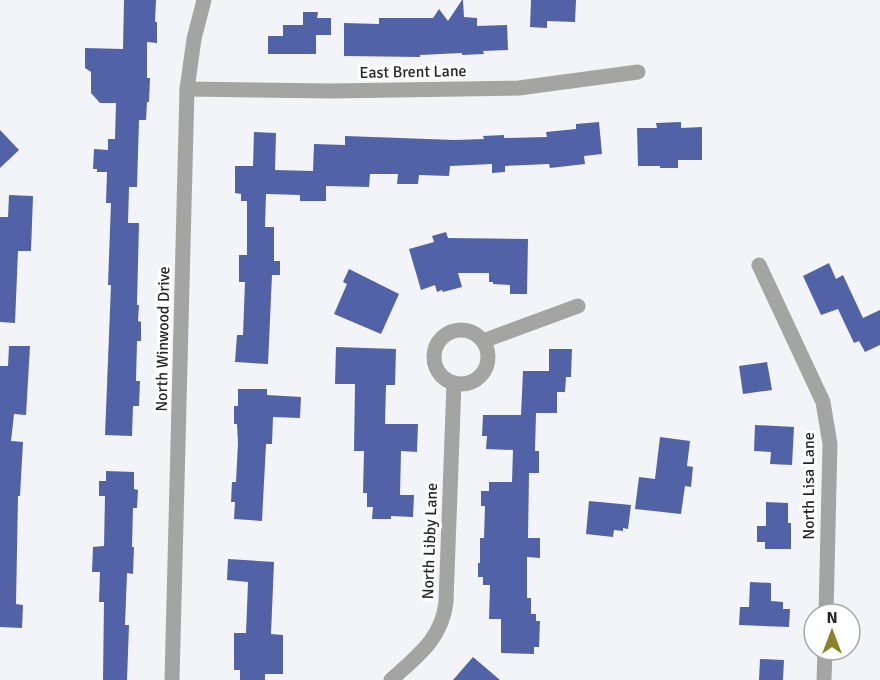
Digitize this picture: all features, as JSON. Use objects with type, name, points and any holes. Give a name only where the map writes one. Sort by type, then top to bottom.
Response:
[{"type":"street","name":"North Winwood Drive","points":[[172,680],[187,89],[194,39],[204,0]]},
{"type":"street","name":"East Brent Lane","points":[[187,89],[519,88],[639,72]]},
{"type":"street","name":"North Lisa Lane","points":[[759,265],[823,402],[830,444],[826,602]]},
{"type":"street","points":[[483,341],[578,306]]},
{"type":"street","points":[[469,331],[483,341],[487,348],[487,364],[478,378],[462,384],[454,383],[446,380],[440,374],[434,358],[435,350],[439,342],[452,332],[469,331]]},
{"type":"street","name":"North Libby Lane","points":[[392,680],[426,647],[445,615],[454,383]]},
{"type":"street","points":[[824,680],[825,662]]},
{"type":"building","points":[[124,0],[156,0],[155,22],[157,22],[157,43],[147,42],[149,102],[147,102],[146,120],[139,120],[137,187],[129,187],[128,223],[139,223],[137,305],[139,305],[138,321],[141,322],[141,341],[137,341],[136,381],[140,381],[139,406],[133,406],[132,436],[105,435],[111,285],[108,285],[111,203],[106,203],[107,172],[97,172],[97,169],[93,169],[94,149],[108,150],[108,139],[115,139],[116,103],[100,103],[91,93],[91,72],[85,68],[85,48],[123,49]]},
{"type":"building","points":[[462,0],[464,17],[477,18],[477,26],[507,25],[508,50],[483,51],[484,54],[462,55],[462,53],[420,55],[420,57],[344,56],[344,23],[379,24],[379,18],[433,18],[439,9],[448,21]]},
{"type":"building","points":[[531,0],[576,0],[575,22],[547,21],[547,28],[530,27]]},
{"type":"building","points":[[303,12],[318,12],[317,18],[331,18],[331,35],[316,35],[316,54],[268,54],[268,36],[283,36],[283,25],[303,25]]},
{"type":"building","points":[[599,122],[602,154],[584,156],[585,164],[550,168],[549,164],[505,166],[505,172],[492,173],[492,164],[450,166],[449,176],[419,175],[418,184],[397,184],[398,174],[370,174],[369,187],[326,186],[326,201],[300,201],[300,195],[266,194],[265,227],[274,227],[274,261],[280,261],[280,275],[272,275],[268,364],[235,362],[237,335],[243,335],[245,282],[239,282],[239,255],[247,255],[247,201],[241,201],[241,194],[235,193],[235,166],[253,166],[254,132],[276,133],[275,170],[313,171],[314,144],[345,145],[345,136],[455,140],[484,139],[483,136],[504,135],[504,138],[547,137],[546,132],[576,129],[576,124]]},
{"type":"building","points":[[681,122],[681,128],[702,127],[702,160],[678,160],[678,168],[638,166],[637,128],[657,128],[656,123]]},
{"type":"building","points":[[0,130],[19,150],[0,168]]},
{"type":"building","points":[[9,195],[33,196],[31,251],[18,251],[15,323],[0,322],[0,217],[8,217]]},
{"type":"building","points":[[446,232],[448,238],[528,239],[527,294],[510,294],[510,285],[489,282],[489,273],[458,273],[462,287],[437,292],[435,285],[421,290],[409,249],[434,242],[432,236]]},
{"type":"building","points":[[829,263],[836,279],[843,275],[863,318],[880,310],[880,345],[865,352],[859,341],[854,343],[838,309],[821,315],[803,276]]},
{"type":"building","points":[[349,269],[399,294],[381,334],[334,314],[347,284],[343,282]]},
{"type":"building","points":[[9,346],[30,346],[26,415],[14,414],[11,441],[23,442],[20,496],[18,496],[16,604],[23,605],[22,628],[0,627],[0,366],[8,366]]},
{"type":"building","points":[[336,347],[396,349],[395,385],[386,385],[385,424],[418,424],[417,452],[401,451],[400,495],[414,495],[413,517],[391,516],[391,519],[372,519],[373,507],[367,507],[367,493],[363,493],[364,451],[354,451],[355,384],[335,384]]},
{"type":"building","points":[[549,349],[572,349],[571,377],[566,377],[565,392],[557,392],[557,413],[536,413],[535,451],[539,451],[539,473],[529,473],[528,538],[540,538],[540,558],[527,557],[527,598],[531,598],[531,614],[536,614],[536,621],[540,621],[539,647],[534,647],[534,654],[501,653],[501,619],[489,619],[490,585],[483,585],[483,577],[478,577],[480,538],[484,538],[485,506],[481,506],[481,491],[489,491],[489,482],[512,482],[513,450],[486,449],[487,436],[482,436],[483,415],[521,415],[523,371],[549,371]]},
{"type":"building","points":[[767,362],[772,390],[743,394],[739,366]]},
{"type":"building","points":[[238,389],[267,389],[267,395],[301,397],[300,418],[273,417],[272,444],[266,444],[262,521],[234,519],[235,502],[231,502],[232,482],[236,482],[238,443],[237,424],[234,424],[234,406],[238,406]]},
{"type":"building","points":[[755,425],[794,427],[792,465],[770,464],[771,452],[754,451]]},
{"type":"building","points":[[660,437],[690,441],[687,466],[693,467],[691,487],[685,486],[681,514],[635,509],[639,477],[655,479]]},
{"type":"building","points":[[106,471],[134,472],[134,489],[138,490],[137,508],[133,508],[133,574],[127,573],[125,625],[129,625],[127,680],[103,680],[104,602],[99,602],[100,572],[92,572],[93,547],[104,546],[105,496],[99,496],[99,481],[106,481]]},
{"type":"building","points":[[589,501],[631,505],[628,529],[614,530],[613,537],[586,534]]},
{"type":"building","points":[[766,502],[788,503],[791,549],[765,549],[765,542],[757,542],[757,526],[766,526]]},
{"type":"building","points":[[228,559],[274,562],[271,634],[283,635],[283,674],[265,674],[265,680],[240,680],[240,670],[234,670],[234,633],[246,633],[248,582],[227,580]]},
{"type":"building","points":[[750,582],[771,583],[771,601],[783,602],[783,609],[790,609],[789,627],[739,625],[740,607],[749,607]]},
{"type":"building","points":[[473,657],[500,680],[453,680]]},
{"type":"building","points":[[760,659],[784,660],[783,680],[759,680]]}]
